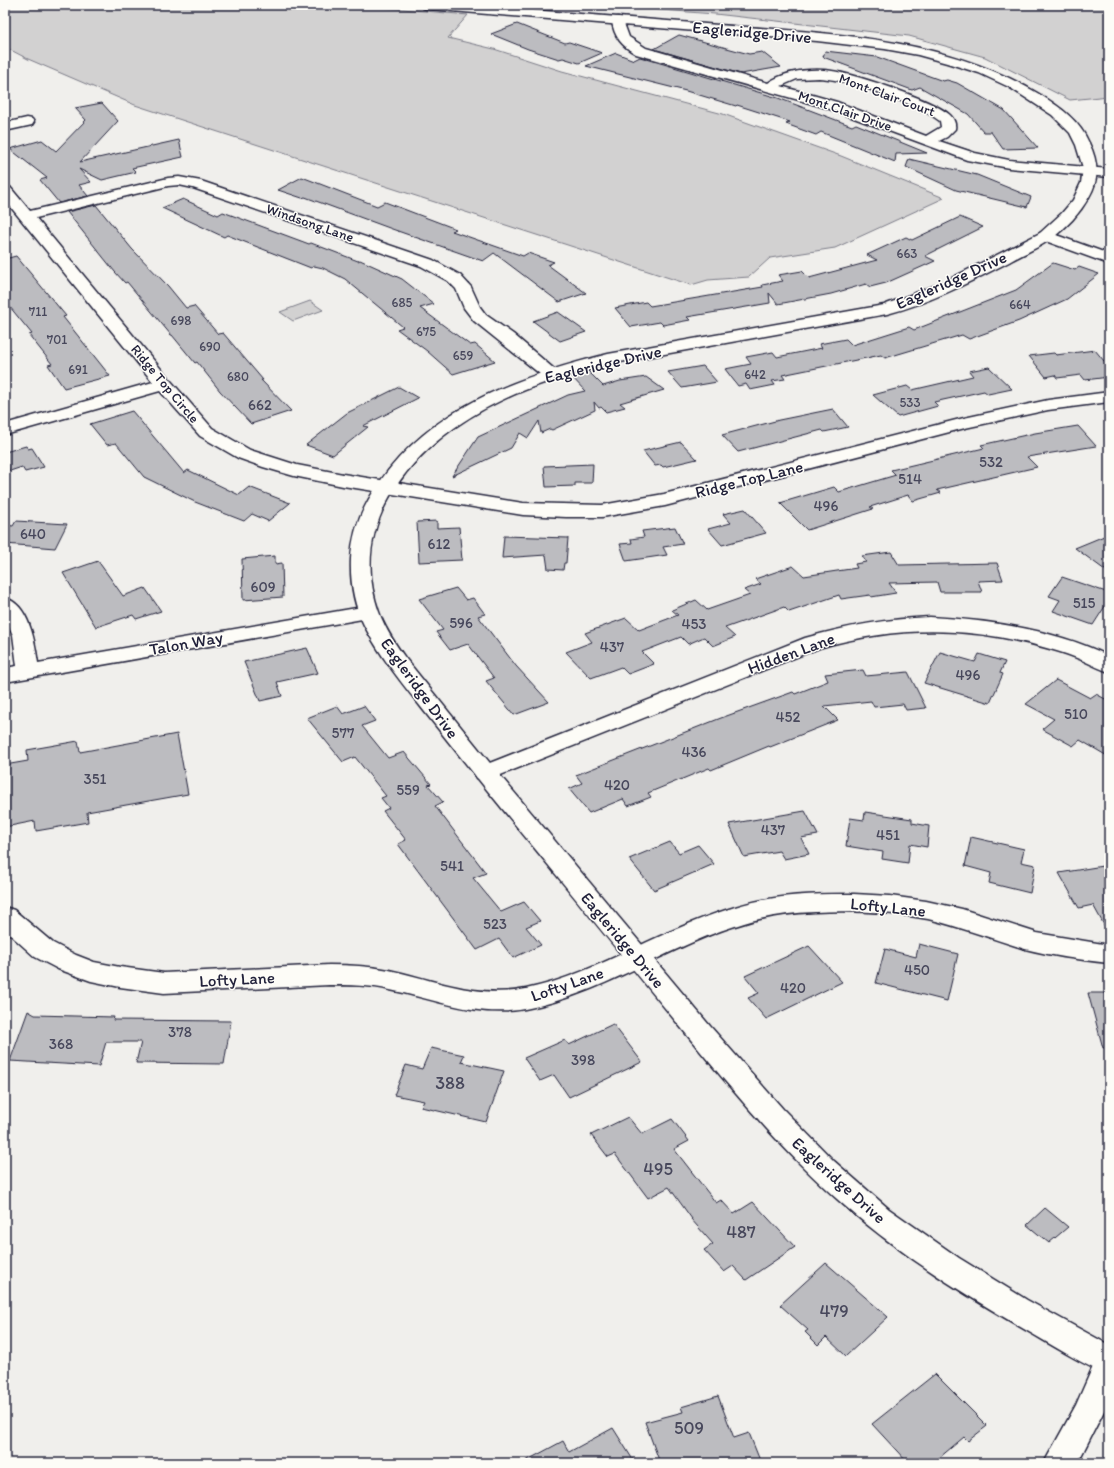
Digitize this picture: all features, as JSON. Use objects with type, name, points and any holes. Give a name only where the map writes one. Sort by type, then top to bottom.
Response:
[{"type":"street","name":"Eagleridge Drive","points":[[427,5],[864,42],[908,49],[975,68],[999,77],[1030,93],[1069,123],[1084,144],[1100,172],[1076,207],[1045,236],[960,280],[911,302],[887,309],[608,359],[551,374],[487,400],[458,416],[434,433],[413,453],[377,499],[366,529],[361,556],[368,612],[386,644],[407,675],[485,773],[719,1056],[784,1130],[829,1174],[881,1220],[972,1283],[1109,1361]]},
{"type":"street","name":"Mont Clair Drive","points":[[618,21],[619,29],[624,40],[641,51],[832,105],[961,154],[990,161],[1027,166],[1100,172]]},
{"type":"street","name":"Mont Clair Court","points":[[771,87],[784,78],[807,74],[827,74],[854,80],[926,106],[943,116],[948,123],[948,129],[927,142]]},
{"type":"street","points":[[5,127],[27,122]]},
{"type":"street","name":"Windsong Lane","points":[[26,216],[168,182],[179,181],[196,184],[427,263],[445,272],[463,287],[472,308],[480,318],[551,374]]},
{"type":"street","name":"Ridge Top Circle","points":[[5,190],[164,384],[206,432],[244,454],[294,470],[385,488]]},
{"type":"street","points":[[1045,236],[1109,259]]},
{"type":"street","points":[[5,430],[164,384]]},
{"type":"street","name":"Ridge Top Lane","points":[[385,488],[540,510],[610,510],[665,500],[964,423],[1048,405],[1109,396]]},
{"type":"street","points":[[5,604],[18,620],[22,630],[28,670]]},
{"type":"street","name":"Talon Way","points":[[5,675],[368,612]]},
{"type":"street","name":"Hidden Lane","points":[[485,773],[812,643],[856,631],[894,625],[934,623],[987,627],[1013,632],[1057,644],[1108,663]]},
{"type":"street","name":"Lofty Lane","points":[[5,916],[44,950],[66,962],[91,971],[164,983],[356,975],[397,982],[453,998],[498,1002],[523,999],[563,989],[681,937],[726,920],[758,910],[796,904],[836,902],[876,903],[909,907],[945,914],[1044,944],[1109,954]]},
{"type":"street","points":[[1060,1463],[1071,1446],[1097,1395],[1109,1365]]},
{"type":"shaded area","points":[[5,5],[359,5],[468,15],[448,38],[494,49],[562,71],[723,114],[841,156],[944,198],[835,248],[770,258],[749,277],[708,280],[691,285],[135,105],[28,59],[5,47]]},
{"type":"shaded area","points":[[593,5],[1109,5],[1109,96],[1070,100],[985,57],[909,36],[715,14]]},
{"type":"shaded area","points":[[310,301],[323,310],[293,321],[280,312]]},
{"type":"building","points":[[517,24],[565,43],[569,42],[602,53],[579,63],[563,58],[559,59],[528,49],[491,34]]},
{"type":"building","points":[[679,35],[749,54],[762,52],[781,67],[741,74],[654,49]]},
{"type":"building","points":[[825,51],[877,57],[943,81],[947,80],[957,83],[1004,110],[1038,148],[1003,149],[991,132],[984,132],[968,114],[920,87],[912,90],[823,57]]},
{"type":"building","points":[[616,53],[634,60],[640,57],[778,98],[852,126],[856,124],[927,153],[896,154],[895,162],[821,132],[816,135],[786,124],[790,122],[737,105],[736,106],[686,91],[586,66]]},
{"type":"building","points":[[102,103],[118,121],[80,162],[179,140],[183,157],[132,168],[136,172],[102,180],[79,169],[91,182],[79,185],[88,196],[59,203],[40,180],[47,178],[10,149],[42,140],[56,151],[86,120],[75,108]]},
{"type":"building","points":[[909,159],[977,175],[1031,197],[1027,207],[956,190],[906,167]]},
{"type":"building","points":[[302,177],[377,206],[385,202],[456,229],[452,231],[523,256],[528,253],[554,262],[548,265],[586,293],[559,302],[494,253],[483,261],[305,197],[302,198],[278,190]]},
{"type":"building","points":[[183,199],[218,215],[223,212],[309,244],[311,243],[358,261],[360,260],[402,279],[434,304],[420,308],[470,345],[475,344],[495,361],[453,374],[427,351],[397,329],[403,327],[345,279],[323,268],[314,266],[311,268],[227,235],[224,237],[162,208]]},
{"type":"building","points":[[96,205],[132,249],[168,286],[186,308],[194,306],[218,334],[223,333],[263,380],[261,380],[291,411],[251,424],[220,391],[197,362],[195,363],[127,282],[125,283],[115,272],[67,212]]},
{"type":"building","points":[[960,217],[983,227],[925,256],[935,261],[886,283],[870,287],[866,284],[831,294],[778,304],[769,293],[770,303],[687,317],[690,320],[663,325],[660,322],[631,327],[615,308],[646,302],[650,306],[763,287],[762,285],[783,281],[778,275],[802,271],[809,278],[877,260],[867,255],[906,237],[912,240]]},
{"type":"building","points":[[16,256],[66,316],[63,317],[110,376],[64,388],[48,365],[52,364],[29,335],[32,334],[5,301],[5,259]]},
{"type":"building","points":[[1053,263],[1075,270],[1079,267],[1099,274],[1067,299],[1019,321],[969,339],[962,335],[885,358],[881,355],[782,375],[785,379],[772,381],[775,385],[750,390],[746,384],[738,386],[725,369],[751,364],[746,357],[773,352],[777,357],[822,348],[819,344],[846,339],[852,345],[909,327],[914,330],[1016,290]]},
{"type":"building","points":[[558,312],[586,332],[560,341],[533,321]]},
{"type":"building","points":[[1095,350],[1109,367],[1109,377],[1085,380],[1081,375],[1057,378],[1055,375],[1046,377],[1029,356],[1054,353],[1056,355]]},
{"type":"building","points":[[703,366],[717,382],[682,388],[668,372]]},
{"type":"building","points":[[989,367],[1012,389],[988,394],[984,391],[934,402],[938,406],[898,417],[873,395],[907,386],[912,390],[973,376],[969,371]]},
{"type":"building","points":[[588,371],[603,386],[620,381],[646,377],[664,390],[620,403],[625,407],[606,412],[601,407],[599,408],[594,402],[595,410],[552,430],[550,429],[541,433],[539,421],[528,438],[520,433],[511,448],[452,476],[478,437],[568,395],[585,391],[571,376]]},
{"type":"building","points":[[399,387],[418,398],[363,426],[368,427],[333,455],[306,445],[347,413]]},
{"type":"building","points":[[833,409],[848,427],[824,432],[822,430],[738,452],[722,435],[779,420]]},
{"type":"building","points":[[132,411],[184,473],[188,470],[239,495],[249,487],[290,503],[268,521],[252,514],[244,521],[195,502],[144,477],[116,443],[107,445],[90,424]]},
{"type":"building","points":[[1078,426],[1096,446],[1027,457],[1037,467],[937,490],[941,493],[913,501],[908,495],[870,507],[873,509],[807,530],[780,503],[834,487],[839,492],[896,475],[891,470],[984,448],[981,445],[1035,433]]},
{"type":"building","points":[[681,442],[697,459],[663,467],[661,465],[655,466],[643,451]]},
{"type":"building","points":[[26,446],[28,449],[32,448],[44,467],[25,472],[22,467],[10,471],[5,463],[5,452]]},
{"type":"building","points":[[593,464],[592,483],[575,483],[575,486],[546,487],[544,466]]},
{"type":"building","points":[[745,509],[766,533],[722,545],[708,529],[731,523],[723,514]]},
{"type":"building","points":[[16,521],[67,524],[55,548],[5,544],[5,525],[13,526]]},
{"type":"building","points":[[437,521],[437,528],[459,527],[462,560],[419,562],[417,522]]},
{"type":"building","points":[[675,527],[683,544],[663,547],[667,555],[626,561],[620,544],[632,543],[631,539],[644,537],[642,531]]},
{"type":"building","points":[[1109,534],[1109,573],[1075,548]]},
{"type":"building","points":[[504,536],[568,538],[566,563],[564,563],[563,570],[548,569],[546,555],[502,558]]},
{"type":"building","points":[[891,552],[899,565],[997,563],[1003,580],[978,581],[982,592],[940,592],[937,582],[889,583],[896,593],[871,597],[870,595],[841,599],[839,595],[789,612],[784,607],[725,628],[735,637],[713,646],[704,637],[688,644],[681,637],[642,652],[654,664],[628,674],[621,667],[591,678],[566,652],[592,642],[585,633],[626,618],[639,630],[678,615],[672,610],[696,600],[707,610],[750,595],[744,590],[761,584],[755,579],[793,566],[804,576],[857,568],[855,564],[866,562],[862,556]]},
{"type":"building","points":[[275,556],[275,564],[282,563],[283,597],[243,600],[242,559]]},
{"type":"building","points":[[98,561],[123,596],[145,588],[161,611],[136,619],[133,615],[96,627],[63,573]]},
{"type":"building","points":[[1062,577],[1109,593],[1109,600],[1093,625],[1053,611],[1060,600],[1049,596]]},
{"type":"building","points":[[456,588],[466,600],[473,598],[485,614],[478,616],[516,666],[549,702],[514,715],[486,681],[494,678],[468,644],[450,650],[436,632],[443,630],[419,599]]},
{"type":"building","points":[[307,648],[318,673],[277,682],[282,696],[260,701],[244,662]]},
{"type":"building","points":[[940,652],[975,662],[979,654],[1005,662],[1000,673],[1003,674],[990,703],[924,683]]},
{"type":"building","points":[[863,670],[866,676],[908,672],[926,708],[906,710],[903,704],[874,707],[871,701],[824,706],[838,720],[711,770],[709,768],[648,793],[651,797],[628,806],[623,799],[589,813],[569,789],[582,783],[576,775],[721,718],[793,692],[795,694],[828,681],[825,674]]},
{"type":"building","points":[[1056,680],[1090,698],[1096,694],[1109,701],[1109,757],[1080,740],[1073,746],[1042,729],[1054,719],[1026,704]]},
{"type":"building","points":[[337,706],[343,714],[364,706],[375,721],[362,726],[388,758],[404,752],[431,784],[428,785],[443,802],[435,806],[486,873],[473,878],[501,912],[524,902],[540,921],[526,927],[541,945],[513,958],[499,939],[477,950],[398,844],[406,840],[383,811],[389,808],[381,798],[386,796],[355,757],[343,762],[307,718]]},
{"type":"building","points":[[177,734],[188,794],[87,812],[88,822],[36,831],[35,821],[5,827],[5,765],[28,761],[27,750],[78,741],[80,752]]},
{"type":"building","points":[[805,811],[818,835],[801,838],[809,854],[784,859],[779,851],[744,857],[729,824]]},
{"type":"building","points":[[865,812],[912,819],[912,823],[929,826],[927,847],[910,844],[908,863],[882,859],[883,852],[846,846],[850,818],[864,820]]},
{"type":"building","points":[[971,837],[1024,849],[1021,862],[1035,865],[1030,893],[989,883],[991,873],[965,866]]},
{"type":"building","points":[[670,842],[679,853],[698,845],[714,864],[654,890],[629,859]]},
{"type":"building","points":[[1109,865],[1109,934],[1093,905],[1079,908],[1059,873]]},
{"type":"building","points":[[919,944],[958,954],[947,1001],[876,983],[885,949],[916,957]]},
{"type":"building","points":[[809,946],[842,982],[766,1019],[748,998],[759,993],[745,976]]},
{"type":"building","points":[[1088,993],[1109,993],[1109,1047],[1103,1048]]},
{"type":"building","points":[[28,1011],[35,1015],[114,1017],[113,1020],[231,1021],[224,1064],[136,1063],[141,1042],[106,1042],[99,1066],[10,1061]]},
{"type":"building","points":[[613,1024],[642,1062],[569,1097],[554,1075],[540,1081],[524,1058],[565,1040],[569,1045]]},
{"type":"building","points":[[431,1048],[464,1055],[461,1062],[504,1071],[486,1122],[421,1107],[424,1101],[394,1095],[406,1065],[422,1069]]},
{"type":"building","points":[[628,1117],[642,1134],[672,1119],[689,1141],[674,1149],[716,1203],[721,1200],[734,1214],[753,1202],[795,1247],[746,1280],[733,1266],[724,1272],[704,1250],[713,1244],[691,1219],[669,1187],[648,1198],[615,1154],[608,1157],[591,1135]]},
{"type":"building","points":[[1045,1208],[1068,1227],[1049,1243],[1027,1225]]},
{"type":"building","points":[[826,1263],[888,1317],[846,1356],[826,1337],[818,1345],[805,1332],[808,1330],[780,1305]]},
{"type":"building","points":[[935,1374],[987,1426],[968,1441],[964,1437],[933,1463],[908,1463],[872,1424]]},
{"type":"building","points":[[718,1396],[734,1438],[749,1433],[761,1463],[660,1463],[645,1422],[683,1412],[681,1407]]},
{"type":"building","points":[[613,1428],[635,1463],[522,1463],[563,1441],[569,1452]]}]
